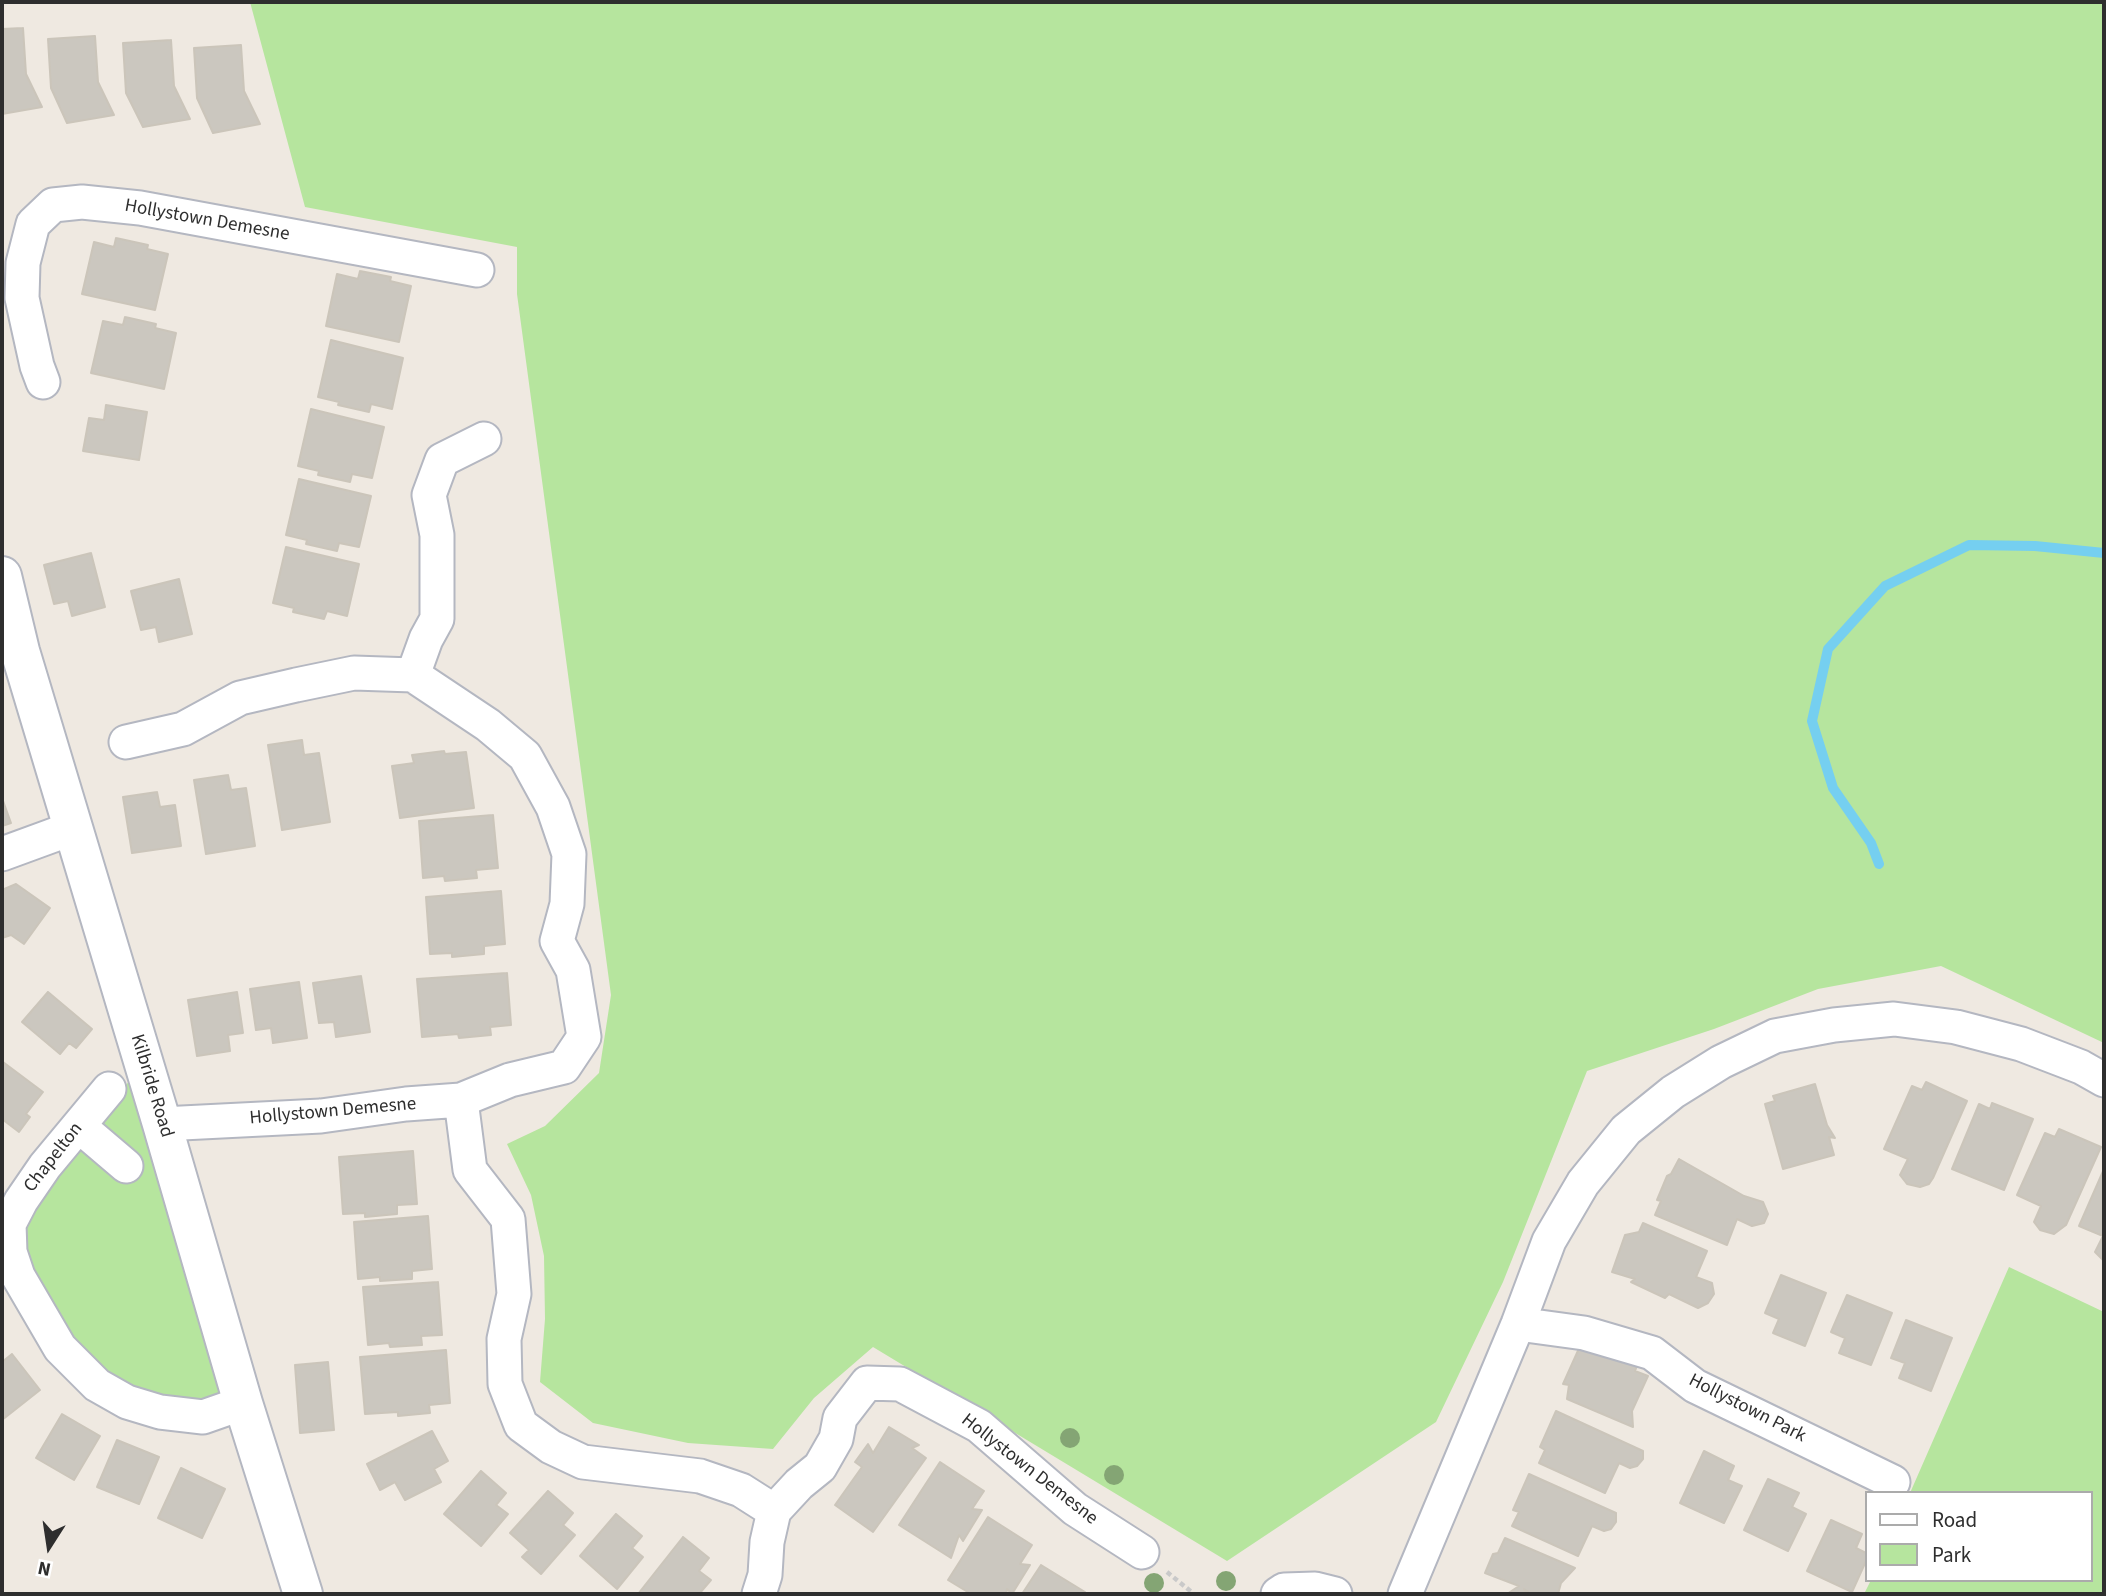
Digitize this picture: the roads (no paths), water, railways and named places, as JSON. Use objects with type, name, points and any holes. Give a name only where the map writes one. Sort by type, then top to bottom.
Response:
[{"type":"street","name":"Hollystown Demesne","points":[[43,382],[13,316],[22,298],[23,263],[33,224],[53,205],[82,202],[140,208],[477,270]]},
{"type":"street","points":[[126,743],[183,729],[240,698],[354,673],[412,675],[426,639],[437,620],[437,545],[429,495],[442,460],[484,439]]},
{"type":"street","name":"Kilbride Road","points":[[2,576],[20,651],[163,1124],[243,1403],[305,1593]]},
{"type":"street","name":"Hollystown Demesne","points":[[163,1124],[321,1116],[406,1104],[461,1100],[510,1080],[564,1067],[584,1037],[572,971],[557,942],[567,904],[569,854],[553,807],[525,756],[488,725],[412,675]]},
{"type":"street","points":[[2,854],[73,828]]},
{"type":"street","points":[[1405,1594],[1518,1324],[1549,1241],[1583,1183],[1626,1130],[1673,1091],[1721,1062],[1775,1037],[1834,1024],[1894,1019],[1944,1025],[2021,1044],[2081,1067],[2104,1080]]},
{"type":"street","name":"Chapelton","points":[[109,1089],[45,1166],[21,1200],[9,1224],[10,1252],[18,1276],[60,1348],[97,1385],[127,1402],[160,1412],[204,1417],[243,1403]]},
{"type":"street","points":[[461,1100],[470,1170],[508,1219],[514,1294],[504,1339],[505,1384],[521,1424],[551,1447],[583,1462],[699,1476],[741,1490],[774,1511]]},
{"type":"street","points":[[79,1126],[126,1167]]},
{"type":"street","name":"Hollystown Park","points":[[1518,1324],[1584,1333],[1652,1353],[1695,1386],[1893,1482]]},
{"type":"street","name":"Hollystown Demesne","points":[[759,1594],[765,1575],[766,1542],[774,1511],[799,1484],[820,1467],[836,1439],[840,1418],[867,1384],[900,1384],[979,1426],[1075,1509],[1142,1552]]},
{"type":"street","points":[[1278,1594],[1284,1590],[1315,1589],[1335,1594]]},
{"type":"waterway","points":[[1879,864],[1871,843],[1833,788],[1812,721],[1828,649],[1885,586],[1969,545],[2035,546],[2104,553]]}]
